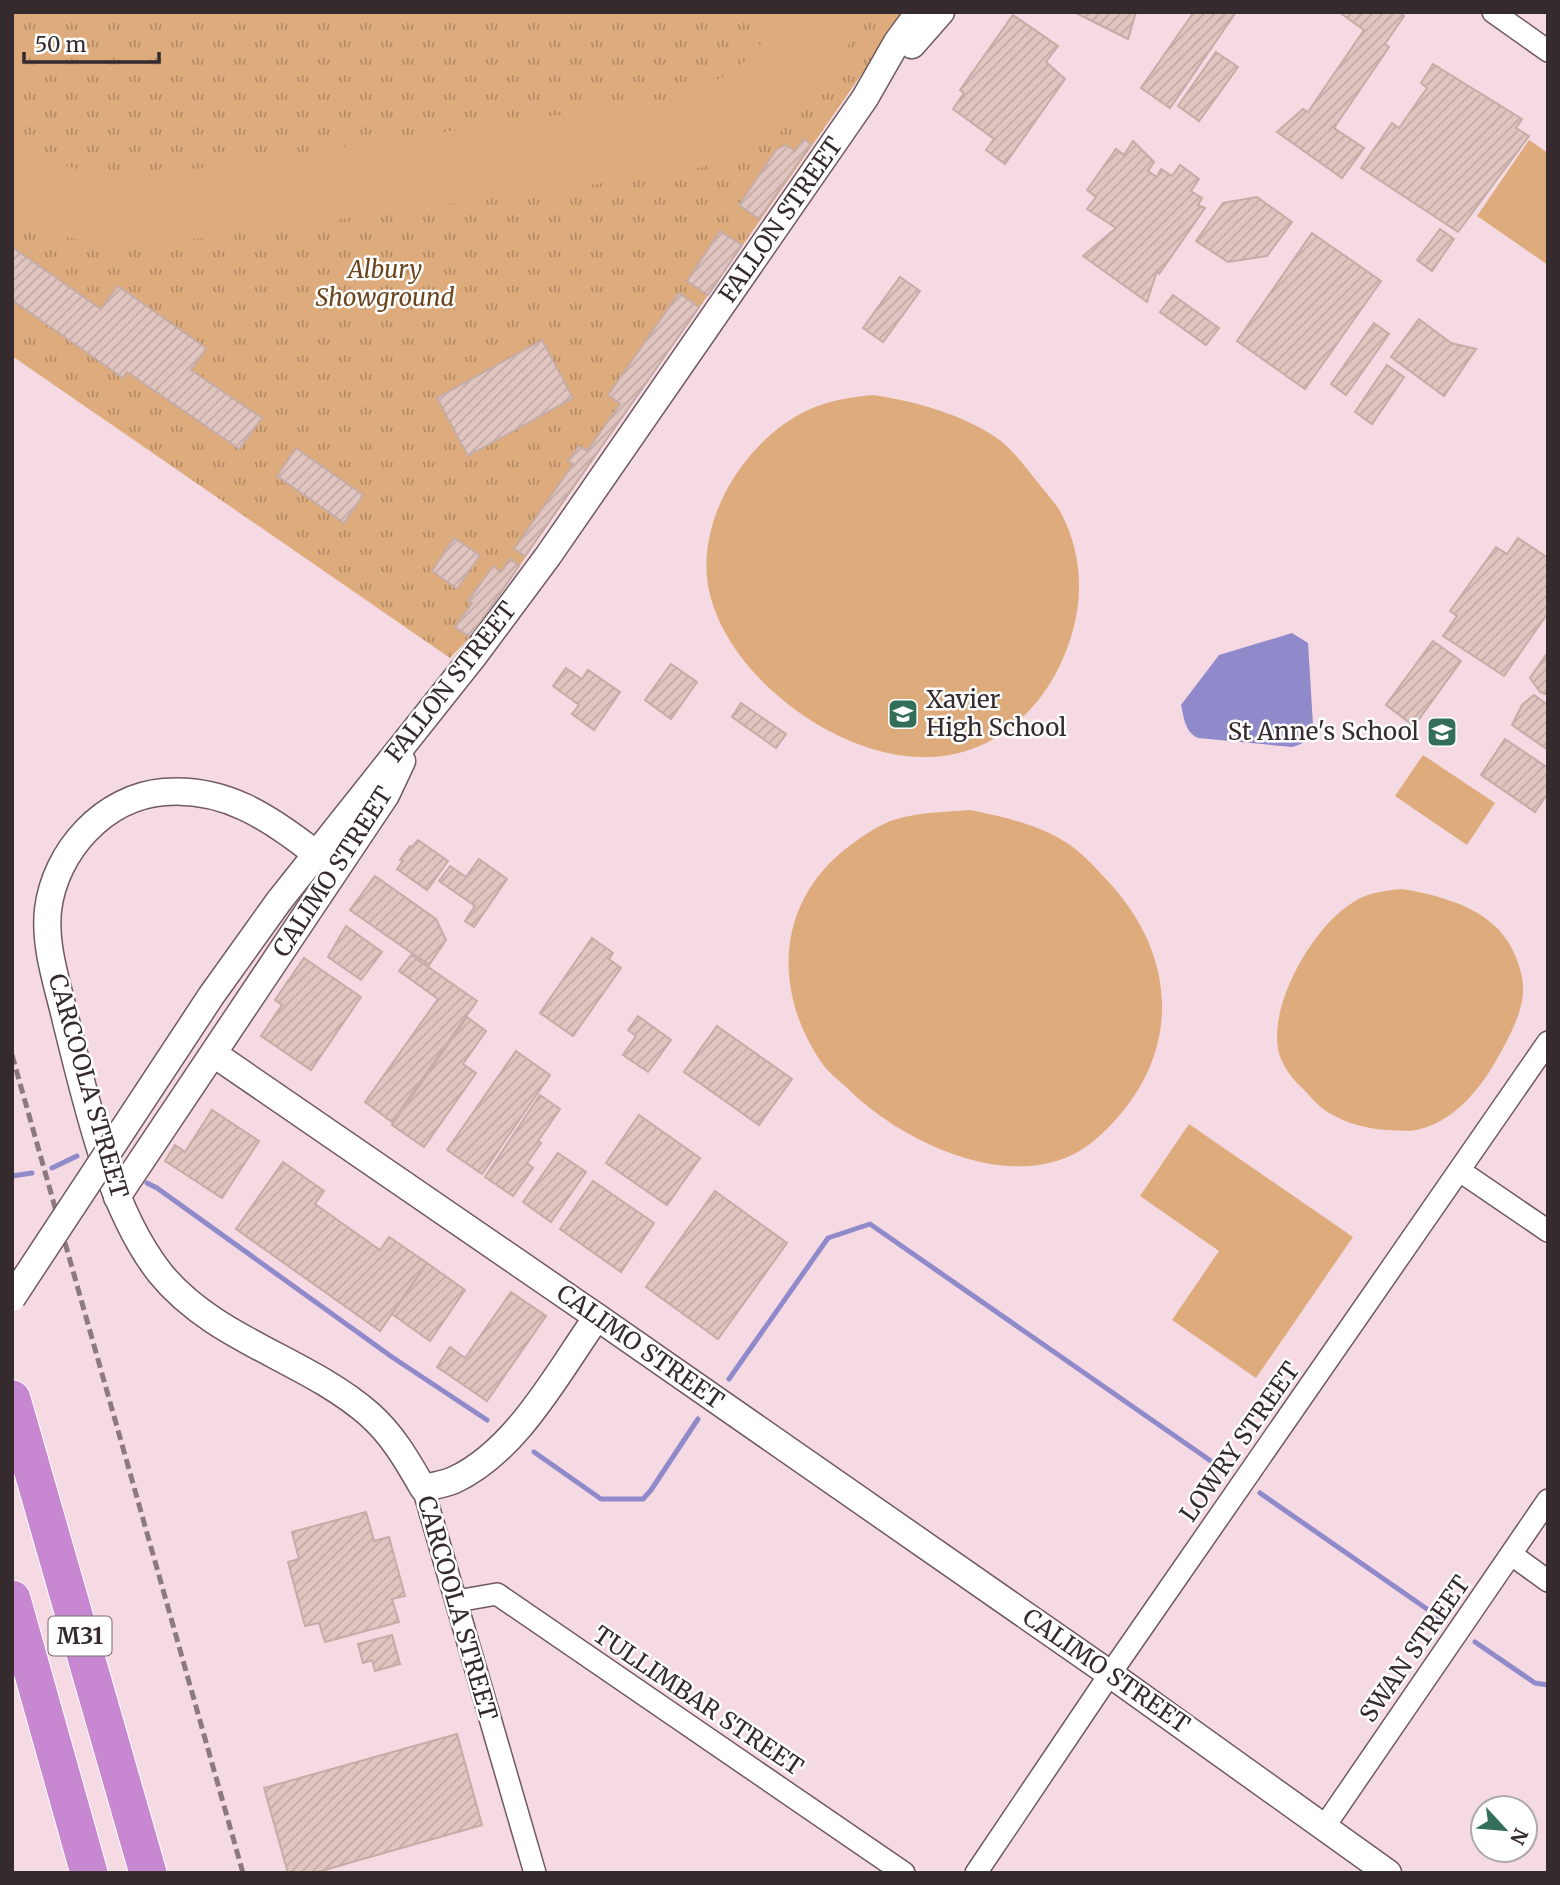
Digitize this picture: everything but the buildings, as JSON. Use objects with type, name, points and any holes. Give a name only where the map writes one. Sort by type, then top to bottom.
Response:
[{"type":"highway","name":"M31","points":[[12,1398],[148,1873]]},
{"type":"highway","name":"M31","points":[[12,1599],[89,1873]]},
{"type":"street","name":"FALLON STREET","points":[[12,1298],[211,996],[315,853],[473,657],[548,556],[865,98],[897,42],[919,12]]},
{"type":"street","name":"FALLON STREET","points":[[865,98],[942,12]]},
{"type":"street","points":[[1493,12],[1548,51]]},
{"type":"street","name":"CALIMO STREET","points":[[423,718],[386,795],[214,1054],[1110,1674],[1388,1873]]},
{"type":"street","name":"CARCOOLA STREET","points":[[315,853],[251,808],[217,795],[181,790],[148,793],[115,807],[94,823],[75,843],[57,876],[48,908],[49,947],[83,1089],[117,1197],[134,1233],[161,1273],[197,1308],[230,1331],[338,1391],[371,1416],[401,1450],[423,1489],[535,1873]]},
{"type":"street","name":"LOWRY STREET","points":[[976,1873],[1110,1674],[1548,1042]]},
{"type":"street","points":[[117,1197],[214,1054]]},
{"type":"street","points":[[1460,1171],[1548,1231]]},
{"type":"street","points":[[423,1489],[453,1480],[488,1460],[515,1434],[597,1317]]},
{"type":"street","name":"SWAN STREET","points":[[1324,1827],[1548,1500]]},
{"type":"street","points":[[1512,1555],[1548,1581]]},
{"type":"street","name":"TULLIMBAR STREET","points":[[457,1601],[497,1594],[904,1873]]},
{"type":"green space","name":"Albury Showground","points":[[12,12],[905,12],[470,637],[450,658],[12,356]]},
{"type":"green space","points":[[778,12],[856,12],[850,40],[840,63],[816,97],[768,140],[750,151],[715,164],[662,175],[144,246],[92,242],[61,236],[12,219],[12,135],[33,153],[60,164],[103,173],[146,176],[675,98],[723,77],[749,57],[770,29]]},
{"type":"green space","points":[[1529,140],[1548,153],[1548,265],[1477,216]]},
{"type":"green space","points":[[873,395],[939,410],[972,424],[1001,441],[1019,459],[1060,511],[1075,552],[1079,573],[1077,614],[1072,635],[1055,675],[1024,716],[997,737],[966,751],[912,757],[874,749],[835,734],[799,712],[766,685],[739,654],[719,620],[708,585],[710,533],[730,483],[746,461],[784,424],[806,411],[839,400]]},
{"type":"green space","points":[[1423,755],[1495,803],[1467,845],[1395,796]]},
{"type":"green space","points":[[970,810],[1032,826],[1067,843],[1082,855],[1131,909],[1149,942],[1159,976],[1162,1011],[1157,1045],[1145,1078],[1124,1110],[1096,1139],[1067,1157],[1034,1165],[1000,1165],[965,1158],[930,1145],[898,1128],[869,1108],[823,1065],[805,1034],[794,1004],[789,975],[790,946],[796,917],[808,890],[827,866],[857,840],[891,821],[924,814]]},
{"type":"green space","points":[[1402,889],[1454,902],[1485,918],[1509,943],[1519,965],[1523,985],[1521,1007],[1514,1026],[1495,1063],[1476,1090],[1440,1121],[1426,1128],[1410,1131],[1365,1127],[1343,1120],[1325,1110],[1287,1070],[1279,1053],[1277,1034],[1280,1013],[1296,969],[1322,930],[1337,914],[1358,899]]},
{"type":"green space","points":[[1189,1124],[1353,1237],[1256,1378],[1172,1320],[1219,1251],[1140,1196]]},
{"type":"shaded area","points":[[1292,633],[1308,643],[1313,725],[1307,740],[1292,747],[1198,738],[1190,732],[1181,705],[1219,655]]},
{"type":"waterway","points":[[52,1168],[77,1156]]},
{"type":"waterway","points":[[12,1176],[32,1173]]},
{"type":"waterway","points":[[147,1183],[392,1357],[487,1420]]},
{"type":"waterway","points":[[729,1379],[828,1238],[870,1224],[1221,1468]]},
{"type":"waterway","points":[[534,1452],[601,1499],[643,1499],[698,1419]]},
{"type":"waterway","points":[[1260,1493],[1440,1618]]},
{"type":"waterway","points":[[1475,1642],[1535,1683],[1548,1685]]},
{"type":"railway","points":[[12,1055],[243,1873]]},
{"type":"place","name":"Xavier High School","points":[[903,714]]},
{"type":"place","name":"St Anne's School","points":[[1442,732]]}]
